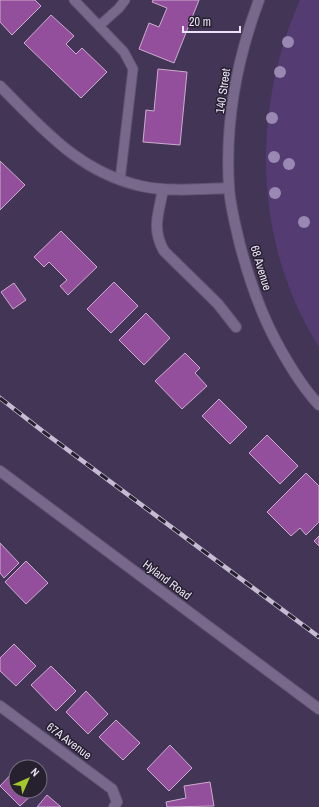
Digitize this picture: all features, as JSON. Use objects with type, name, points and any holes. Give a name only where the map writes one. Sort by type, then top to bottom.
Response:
[{"type":"street","name":"140 Street","points":[[229,188],[229,148],[236,85],[242,55],[259,0]]},
{"type":"street","points":[[0,86],[61,146],[72,155],[96,170],[120,180],[142,186],[163,189],[229,188]]},
{"type":"street","name":"68 Avenue","points":[[229,188],[246,270],[266,323],[298,379],[319,405]]},
{"type":"street","points":[[163,189],[156,231],[158,241],[168,256],[218,304],[236,327]]},
{"type":"street","name":"Hyland Road","points":[[0,471],[319,710]]},
{"type":"street","name":"67A Avenue","points":[[0,706],[112,789],[115,804]]},
{"type":"lane","points":[[74,0],[124,52],[134,69],[120,180]]},
{"type":"lane","points":[[100,26],[119,8],[124,0]]},
{"type":"shaded area","points":[[300,0],[319,0],[319,347],[297,307],[281,264],[271,221],[266,176],[267,131],[273,86],[284,42]]},
{"type":"building","points":[[0,0],[35,0],[41,6],[12,35],[0,22]]},
{"type":"building","points":[[153,0],[199,0],[174,63],[139,49],[149,23],[159,27],[167,8],[152,2]]},
{"type":"building","points":[[51,15],[74,36],[66,44],[76,54],[82,48],[107,72],[81,98],[24,43]]},
{"type":"building","points":[[158,69],[187,72],[180,145],[143,142],[146,110],[154,111]]},
{"type":"building","points":[[0,161],[25,185],[0,210]]},
{"type":"building","points":[[61,231],[97,267],[68,295],[60,286],[67,280],[49,262],[44,267],[34,257]]},
{"type":"building","points":[[114,282],[138,306],[111,333],[87,309]]},
{"type":"building","points":[[14,283],[26,300],[13,309],[1,292]]},
{"type":"building","points":[[146,313],[170,338],[144,365],[119,340]]},
{"type":"building","points":[[185,353],[200,368],[195,373],[207,386],[182,409],[155,381]]},
{"type":"building","points":[[219,399],[247,427],[230,444],[202,416]]},
{"type":"building","points":[[267,435],[298,466],[280,484],[249,453]]},
{"type":"building","points":[[306,473],[319,486],[319,522],[306,535],[300,528],[291,536],[267,512]]},
{"type":"building","points":[[319,536],[319,546],[314,541]]},
{"type":"building","points":[[0,543],[19,563],[4,578],[0,573]]},
{"type":"building","points":[[26,561],[48,583],[26,604],[5,582]]},
{"type":"building","points":[[14,644],[36,666],[16,686],[0,671],[0,658]]},
{"type":"building","points":[[51,666],[76,691],[56,711],[31,685]]},
{"type":"building","points":[[86,691],[108,714],[88,734],[66,712]]},
{"type":"building","points":[[116,720],[140,743],[123,760],[99,737]]},
{"type":"building","points":[[170,745],[192,768],[169,791],[147,769]]},
{"type":"building","points":[[8,778],[8,794],[0,786]]},
{"type":"building","points":[[210,782],[214,806],[167,807],[166,802],[186,798],[184,786]]},
{"type":"building","points":[[48,796],[61,807],[37,807],[44,799],[48,799]]},
{"type":"building","points":[[13,799],[27,799],[20,806]]},
{"type":"railway","points":[[0,398],[319,637]]}]
